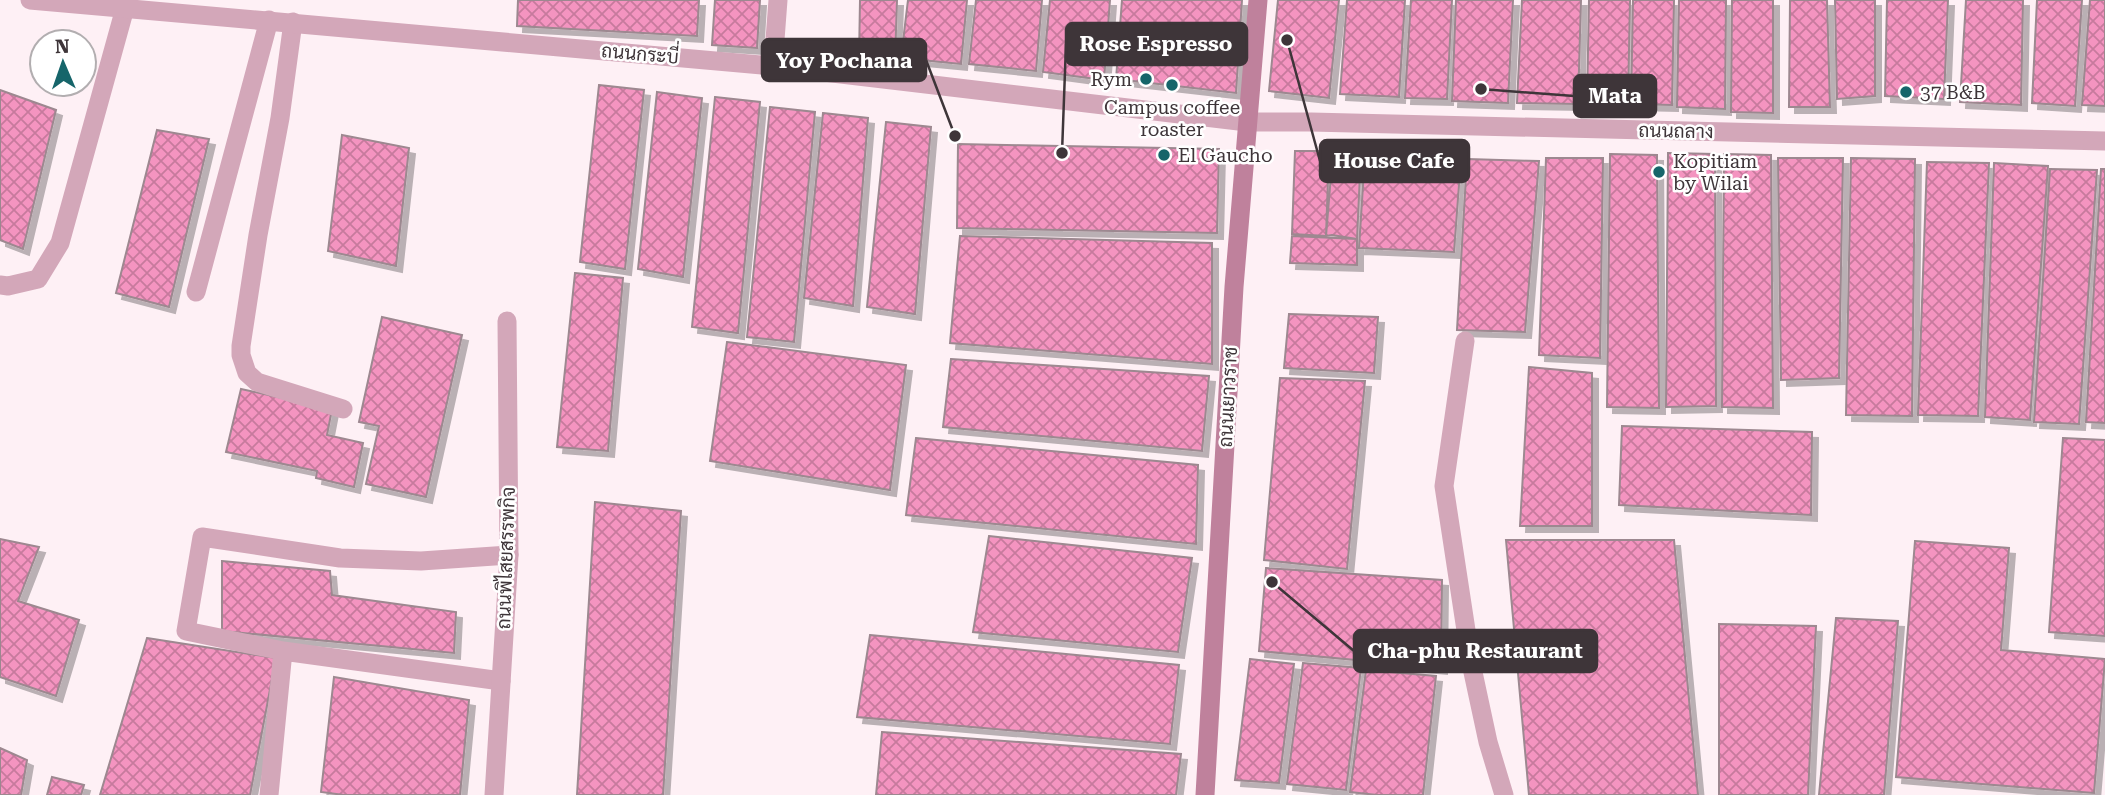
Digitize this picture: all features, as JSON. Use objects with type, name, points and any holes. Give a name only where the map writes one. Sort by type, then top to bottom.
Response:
[{"type":"main road","name":"ถนนเยาวราช","points":[[1205,795],[1234,287],[1258,0]]},
{"type":"street","name":"ถนนกระบี่","points":[[30,0],[773,66],[1247,122]]},
{"type":"street","points":[[773,66],[778,0]]},
{"type":"street","points":[[0,285],[8,286],[38,279],[60,243],[125,8]]},
{"type":"street","points":[[196,292],[269,20]]},
{"type":"street","points":[[293,22],[280,118],[244,320],[241,355],[247,373],[257,382],[343,409]]},
{"type":"street","name":"ถนนถลาง","points":[[1247,122],[2105,141]]},
{"type":"street","name":"ถนนพิไสยสรรพกิจ","points":[[494,795],[509,555],[506,321]]},
{"type":"street","points":[[1465,341],[1444,486],[1471,663],[1488,742],[1504,795]]},
{"type":"street","points":[[501,681],[283,651],[186,631],[202,537],[340,558],[421,561],[509,555]]},
{"type":"street","points":[[269,795],[283,651]]},
{"type":"building","points":[[518,0],[699,0],[697,36],[517,26]]},
{"type":"building","points":[[715,0],[760,0],[757,48],[712,45]]},
{"type":"building","points":[[860,0],[897,0],[895,61],[859,59]]},
{"type":"building","points":[[908,0],[967,0],[961,64],[901,58]]},
{"type":"building","points":[[976,0],[1042,0],[1036,71],[969,64]]},
{"type":"building","points":[[1050,0],[1110,0],[1104,80],[1043,72]]},
{"type":"building","points":[[1122,0],[1242,0],[1236,93],[1116,79]]},
{"type":"building","points":[[1278,0],[1339,0],[1329,98],[1269,91]]},
{"type":"building","points":[[1347,0],[1405,0],[1399,97],[1340,94]]},
{"type":"building","points":[[1411,0],[1452,0],[1447,99],[1405,98]]},
{"type":"building","points":[[1456,0],[1513,0],[1508,103],[1452,101]]},
{"type":"building","points":[[1522,0],[1581,0],[1578,104],[1517,103]]},
{"type":"building","points":[[1589,0],[1630,0],[1628,102],[1587,101]]},
{"type":"building","points":[[1633,0],[1674,0],[1672,105],[1631,104]]},
{"type":"building","points":[[1679,0],[1726,0],[1725,109],[1677,107]]},
{"type":"building","points":[[1732,0],[1773,0],[1773,113],[1731,112]]},
{"type":"building","points":[[1790,0],[1827,0],[1830,107],[1789,107]]},
{"type":"building","points":[[1835,0],[1875,0],[1875,96],[1837,99]]},
{"type":"building","points":[[1887,0],[1948,0],[1944,99],[1885,96]]},
{"type":"building","points":[[1966,0],[2023,0],[2021,105],[1960,102]]},
{"type":"building","points":[[2037,0],[2082,0],[2075,106],[2032,103]]},
{"type":"building","points":[[2090,0],[2105,0],[2105,106],[2082,105]]},
{"type":"building","points":[[599,85],[644,90],[625,269],[580,262]]},
{"type":"building","points":[[0,90],[56,110],[23,249],[0,240]]},
{"type":"building","points":[[657,92],[702,98],[683,277],[638,269]]},
{"type":"building","points":[[715,97],[760,102],[738,333],[692,327]]},
{"type":"building","points":[[770,107],[815,112],[794,342],[747,337]]},
{"type":"building","points":[[823,113],[868,118],[853,306],[804,298]]},
{"type":"building","points":[[886,122],[931,127],[915,314],[867,307]]},
{"type":"building","points":[[157,130],[209,139],[169,307],[116,293]]},
{"type":"building","points":[[342,135],[409,148],[396,266],[328,251]]},
{"type":"building","points":[[958,144],[1219,149],[1217,233],[957,228]]},
{"type":"building","points":[[1295,151],[1329,151],[1326,236],[1292,234]]},
{"type":"building","points":[[1333,151],[1361,152],[1357,239],[1326,236]]},
{"type":"building","points":[[1668,153],[1715,154],[1716,406],[1666,407]]},
{"type":"building","points":[[1365,154],[1461,158],[1454,252],[1359,248]]},
{"type":"building","points":[[1610,154],[1657,155],[1659,408],[1607,407]]},
{"type":"building","points":[[1724,154],[1771,155],[1773,408],[1722,407]]},
{"type":"building","points":[[1546,158],[1603,158],[1600,358],[1539,355]]},
{"type":"building","points":[[1778,158],[1843,158],[1839,378],[1781,380]]},
{"type":"building","points":[[1851,158],[1915,159],[1912,416],[1846,415]]},
{"type":"building","points":[[1467,159],[1539,161],[1525,332],[1457,330]]},
{"type":"building","points":[[1927,162],[1989,163],[1978,416],[1918,415]]},
{"type":"building","points":[[1994,163],[2048,166],[2030,420],[1985,417]]},
{"type":"building","points":[[2050,169],[2097,170],[2079,424],[2034,422]]},
{"type":"building","points":[[2101,169],[2105,169],[2105,423],[2086,422]]},
{"type":"building","points":[[960,236],[1212,243],[1212,364],[950,343]]},
{"type":"building","points":[[1292,236],[1357,239],[1357,265],[1290,263]]},
{"type":"building","points":[[575,273],[623,278],[608,451],[557,447]]},
{"type":"building","points":[[1289,314],[1378,317],[1374,373],[1284,368]]},
{"type":"building","points":[[382,317],[462,335],[426,497],[366,484],[379,426],[359,422]]},
{"type":"building","points":[[727,342],[906,365],[890,490],[710,461]]},
{"type":"building","points":[[951,359],[1209,376],[1202,451],[943,427]]},
{"type":"building","points":[[1529,367],[1592,373],[1592,526],[1520,526]]},
{"type":"building","points":[[1280,378],[1365,381],[1347,569],[1264,560]]},
{"type":"building","points":[[241,389],[332,409],[327,435],[363,443],[354,487],[316,478],[317,471],[226,452]]},
{"type":"building","points":[[1622,426],[1812,432],[1811,515],[1619,505]]},
{"type":"building","points":[[916,438],[1198,465],[1196,544],[906,515]]},
{"type":"building","points":[[2063,438],[2105,440],[2105,636],[2049,632]]},
{"type":"building","points":[[595,502],[681,511],[663,795],[577,795]]},
{"type":"building","points":[[989,536],[1192,558],[1178,652],[973,632]]},
{"type":"building","points":[[0,539],[39,547],[18,601],[79,620],[56,696],[0,677]]},
{"type":"building","points":[[1506,540],[1674,540],[1698,795],[1529,795]]},
{"type":"building","points":[[1915,541],[2009,548],[2001,650],[2105,659],[2094,793],[1896,777]]},
{"type":"building","points":[[222,561],[330,571],[332,595],[456,612],[454,653],[222,631]]},
{"type":"building","points":[[1266,568],[1442,580],[1441,668],[1259,651]]},
{"type":"building","points":[[1836,618],[1898,621],[1884,795],[1819,795]]},
{"type":"building","points":[[1719,624],[1816,626],[1808,795],[1719,795]]},
{"type":"building","points":[[870,635],[1179,665],[1170,744],[857,717]]},
{"type":"building","points":[[147,638],[276,658],[250,795],[100,795]]},
{"type":"building","points":[[1250,659],[1294,664],[1279,783],[1235,780]]},
{"type":"building","points":[[1303,663],[1361,668],[1346,790],[1287,784]]},
{"type":"building","points":[[1366,670],[1436,676],[1423,795],[1350,792]]},
{"type":"building","points":[[334,677],[469,700],[460,795],[344,795],[321,792]]},
{"type":"building","points":[[882,732],[1181,754],[1176,795],[876,795]]},
{"type":"building","points":[[0,748],[27,760],[21,795],[0,795]]},
{"type":"building","points":[[52,777],[84,785],[81,795],[47,795]]},
{"type":"place","name":"House Cafe","points":[[1287,40]]},
{"type":"place","name":"Rym","points":[[1146,79]]},
{"type":"place","name":"Campus coffee roaster","points":[[1172,85]]},
{"type":"place","name":"Mata","points":[[1481,89]]},
{"type":"place","name":"37 B&B","points":[[1906,92]]},
{"type":"place","name":"Yoy Pochana","points":[[955,136]]},
{"type":"place","name":"Rose Espresso","points":[[1062,153]]},
{"type":"place","name":"El Gaucho","points":[[1164,155]]},
{"type":"place","name":"Kopitiam by Wilai","points":[[1659,172]]},
{"type":"place","name":"Cha-phu Restaurant","points":[[1272,582]]}]
